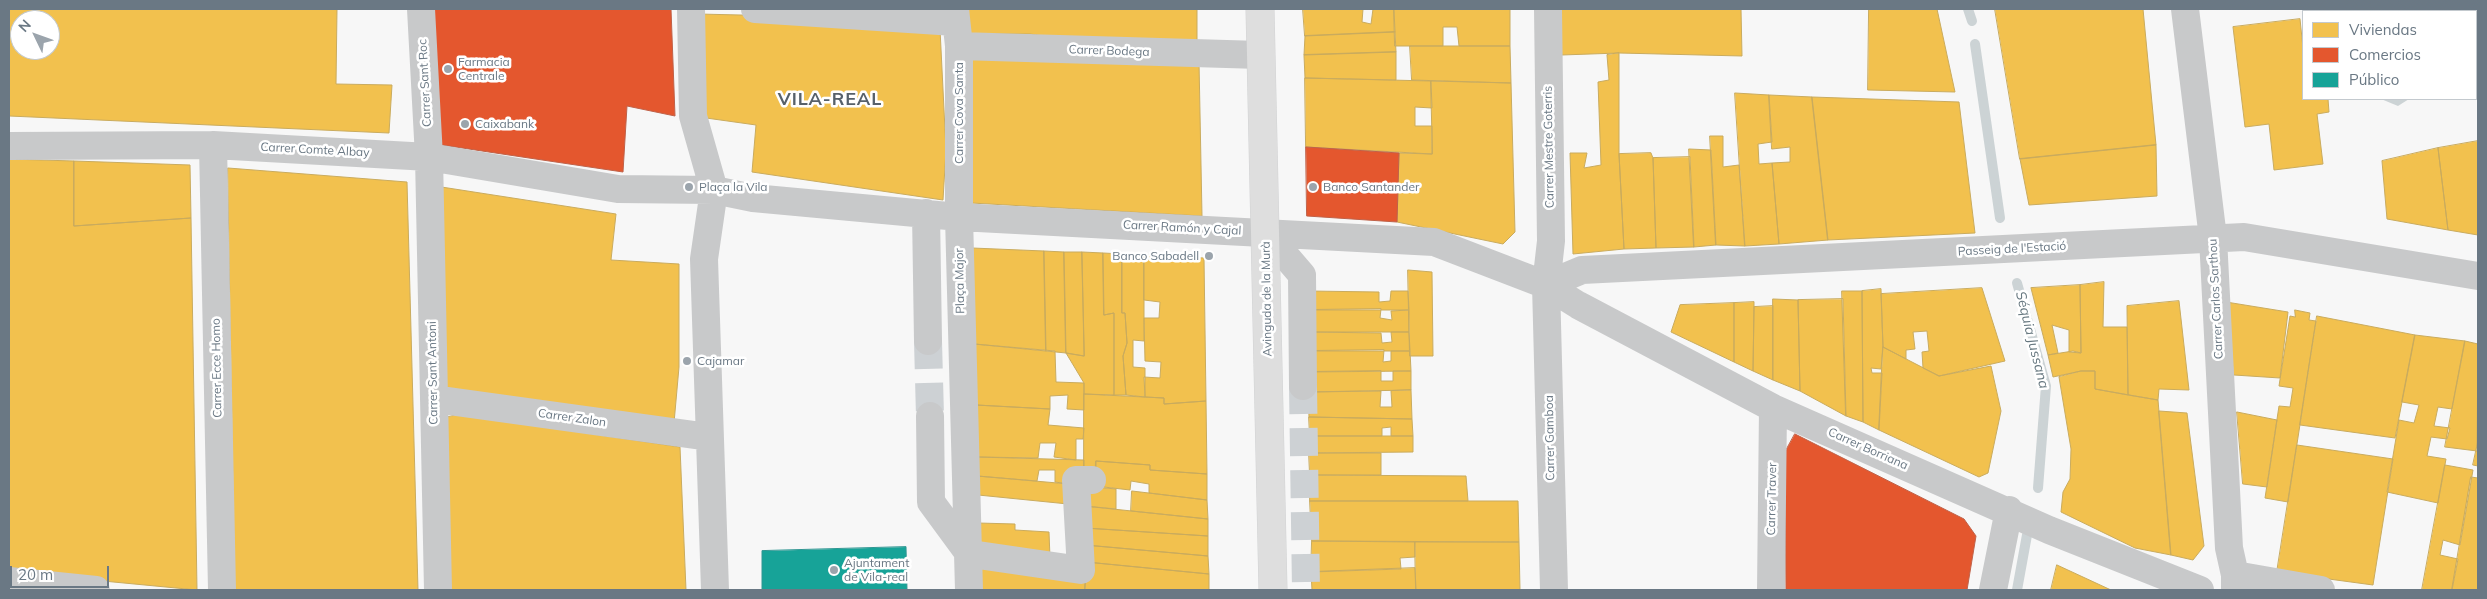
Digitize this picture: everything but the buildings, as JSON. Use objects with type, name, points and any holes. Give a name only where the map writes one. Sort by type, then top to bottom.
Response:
[{"type":"main road","name":"Avinguda de la Murà","points":[[1260,9],[1273,590]]},
{"type":"street","name":"Carrer Sant Roc","points":[[421,9],[428,157]]},
{"type":"street","points":[[692,9],[693,116],[714,190],[704,259],[715,590]]},
{"type":"street","name":"Carrer Bodega","points":[[755,9],[1260,55]]},
{"type":"street","name":"Carrer Mestre Goterris","points":[[1546,285],[1551,241],[1548,9]]},
{"type":"street","name":"Carrer Carlos Sarthou","points":[[2185,9],[2214,238],[2229,548],[2235,583]]},
{"type":"street","name":"Carrer Cova Santa","points":[[956,26],[959,217]]},
{"type":"street","name":"Carrer Comte Albay","points":[[9,146],[213,145],[428,157],[618,189],[714,190]]},
{"type":"street","name":"Carrer Ecce Homo","points":[[213,145],[222,590]]},
{"type":"street","name":"Carrer Sant Antoni","points":[[428,157],[438,590]]},
{"type":"street","points":[[714,190],[754,198],[926,212],[959,217]]},
{"type":"street","points":[[926,212],[928,341]]},
{"type":"street","name":"Carrer Ramón y Cajal","points":[[959,217],[1434,242],[1546,285]]},
{"type":"street","name":"Plaça Major","points":[[959,217],[968,590]]},
{"type":"street","points":[[1266,233],[1302,275],[1303,386]]},
{"type":"street","name":"Passeig de l'Estació","points":[[1546,285],[1582,270],[2244,237],[2478,276]]},
{"type":"street","name":"Carrer Borriana","points":[[1546,285],[1578,305],[1773,408],[2009,510],[2049,530],[2200,590]]},
{"type":"street","name":"Carrer Gamboa","points":[[1546,285],[1554,590]]},
{"type":"street","name":"Carrer Zalon","points":[[434,399],[709,437]]},
{"type":"street","name":"Carrer Traver","points":[[1771,590],[1773,408]]},
{"type":"street","points":[[930,416],[931,502],[967,551],[978,555],[1081,570],[1076,480],[1092,480]]},
{"type":"street","points":[[1993,590],[2009,510]]},
{"type":"street","points":[[9,581],[96,590]]},
{"type":"street","points":[[2235,583],[2321,590]]},
{"type":"shaded area","points":[[2383,100],[2407,100],[2398,106]]},
{"type":"waterway","name":"Séquia Jussana","points":[[1968,9],[1972,21]]},
{"type":"waterway","name":"Séquia Jussana","points":[[1975,44],[2000,218]]},
{"type":"waterway","name":"Séquia Jussana","points":[[2017,283],[2046,386],[2038,488]]},
{"type":"waterway","name":"Séquia Jussana","points":[[2017,590],[2027,535]]},
{"type":"tunnel","points":[[928,341],[930,416]]},
{"type":"tunnel","points":[[1303,386],[1306,590]]},
{"type":"place","name":"Farmacia Centrale","points":[[448,69]]},
{"type":"place","name":"Caixabank","points":[[465,124]]},
{"type":"place","name":"Plaça la Vila","points":[[689,187]]},
{"type":"place","name":"Banco Santander","points":[[1313,187]]},
{"type":"place","name":"Banco Sabadell","points":[[1209,256]]},
{"type":"place","name":"Cajamar","points":[[687,361]]},
{"type":"place","name":"Ajuntament de Vila-real","points":[[834,570]]},
{"type":"district","name":"VILA-REAL","points":[[830,100]]}]
